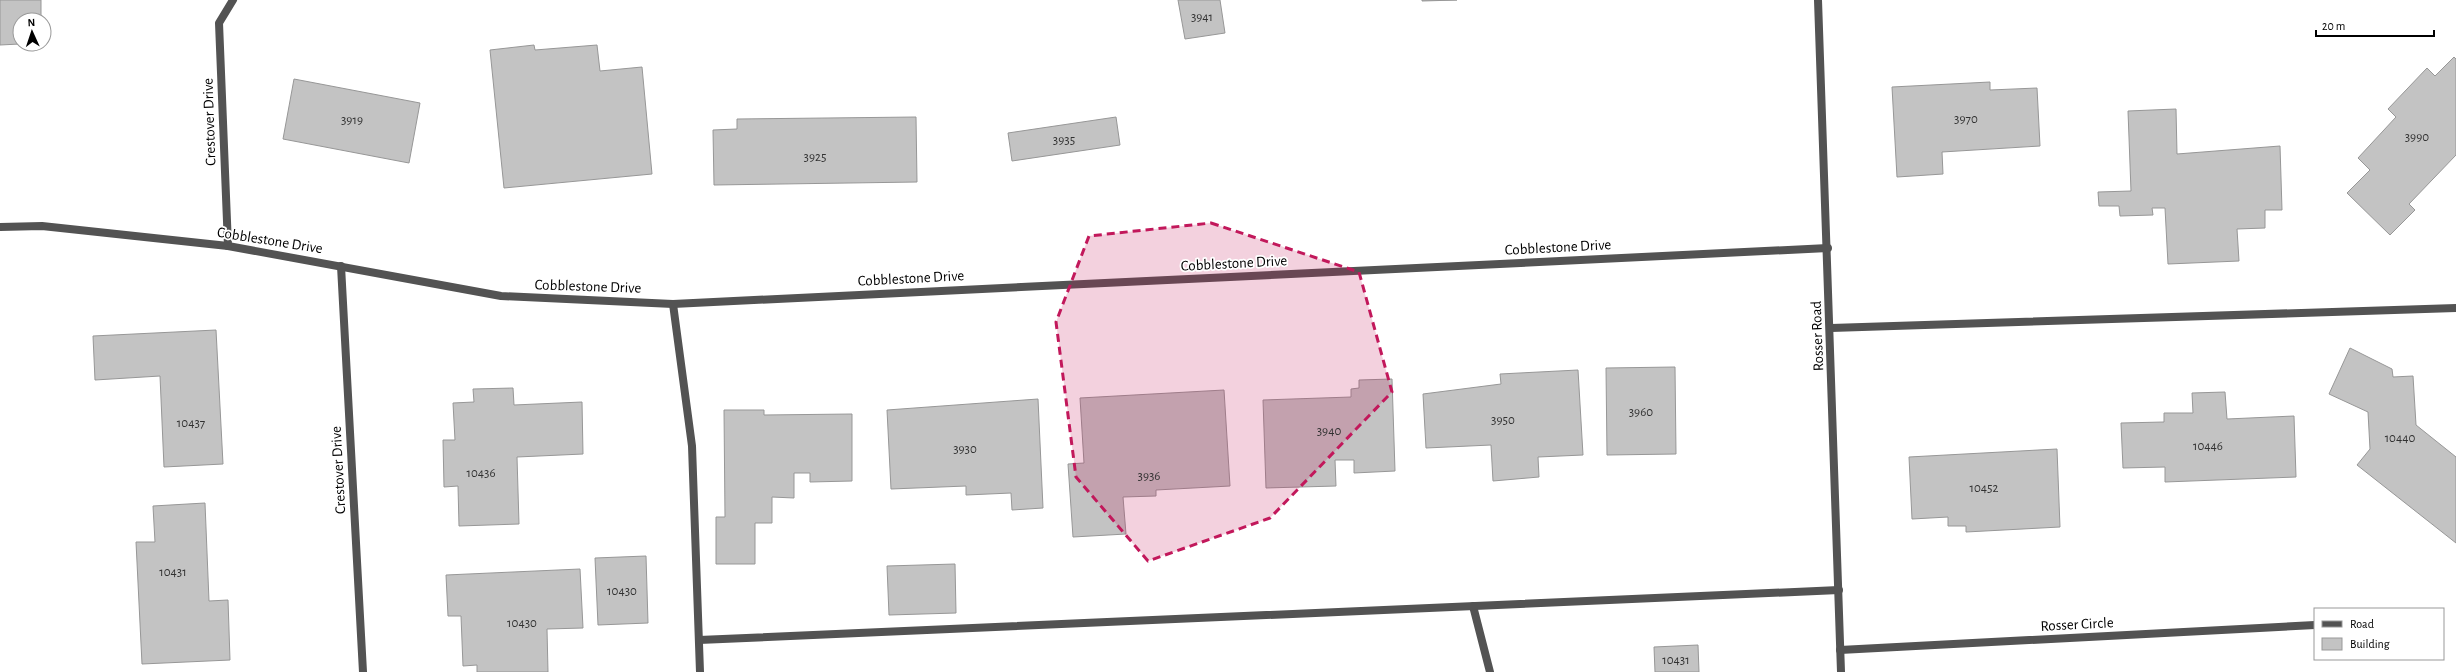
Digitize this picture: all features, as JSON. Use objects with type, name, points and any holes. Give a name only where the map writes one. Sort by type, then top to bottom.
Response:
[{"type":"street","name":"Crestover Drive","points":[[228,246],[219,23],[233,0]]},
{"type":"street","name":"Rosser Road","points":[[1818,0],[1831,328],[1841,672]]},
{"type":"street","name":"Cobblestone Drive","points":[[0,228],[42,226],[228,246],[501,296],[673,304],[1828,248]]},
{"type":"street","name":"Crestover Drive","points":[[341,266],[363,672]]},
{"type":"street","points":[[673,304],[692,446],[700,672]]},
{"type":"street","points":[[1831,328],[2456,308]]},
{"type":"street","points":[[699,640],[1838,590]]},
{"type":"street","points":[[1473,606],[1490,672]]},
{"type":"street","name":"Rosser Circle","points":[[1840,650],[2314,625]]},
{"type":"highlighted area","points":[[1211,223],[1359,272],[1392,392],[1270,518],[1148,561],[1076,477],[1056,322],[1089,236]]},
{"type":"building","points":[[0,0],[41,0],[41,12],[12,12],[12,44],[0,45]]},
{"type":"building","points":[[1178,0],[1220,0],[1225,33],[1185,39]]},
{"type":"building","points":[[1422,0],[1457,0],[1422,1]]},
{"type":"building","points":[[534,45],[535,50],[597,45],[600,71],[642,67],[652,174],[504,188],[490,50]]},
{"type":"building","points":[[2454,57],[2456,59],[2456,155],[2409,204],[2415,210],[2390,235],[2347,193],[2370,170],[2358,158],[2396,117],[2388,109],[2427,68],[2435,76]]},
{"type":"building","points":[[294,79],[420,103],[409,163],[283,139]]},
{"type":"building","points":[[1990,82],[1990,90],[2037,88],[2040,146],[1942,152],[1943,174],[1897,177],[1892,87]]},
{"type":"building","points":[[2176,109],[2177,154],[2280,146],[2282,210],[2265,210],[2265,228],[2237,229],[2239,261],[2168,264],[2165,208],[2152,208],[2153,215],[2120,216],[2119,206],[2099,206],[2098,192],[2131,191],[2128,111]]},
{"type":"building","points":[[916,117],[917,182],[714,185],[713,130],[737,129],[737,119]]},
{"type":"building","points":[[1116,117],[1120,145],[1012,161],[1008,133]]},
{"type":"building","points":[[216,330],[223,464],[164,467],[160,376],[95,380],[93,336]]},
{"type":"building","points":[[2350,348],[2392,369],[2393,377],[2413,376],[2416,425],[2456,457],[2456,543],[2357,465],[2370,449],[2368,412],[2329,394]]},
{"type":"building","points":[[1675,367],[1676,454],[1607,455],[1606,368]]},
{"type":"building","points":[[1578,370],[1583,455],[1538,457],[1539,477],[1493,481],[1491,445],[1426,448],[1423,394],[1501,384],[1500,374]]},
{"type":"building","points":[[1392,379],[1395,471],[1354,473],[1354,460],[1335,460],[1336,486],[1266,488],[1263,400],[1351,397],[1351,389],[1359,388],[1359,380]]},
{"type":"building","points":[[513,388],[514,405],[582,402],[583,454],[517,457],[519,524],[459,526],[458,486],[444,487],[443,440],[455,440],[453,403],[474,402],[473,389]]},
{"type":"building","points":[[1224,390],[1230,486],[1156,490],[1156,496],[1123,497],[1126,534],[1073,537],[1068,464],[1084,463],[1080,398]]},
{"type":"building","points":[[2225,392],[2227,419],[2294,416],[2296,477],[2165,482],[2165,467],[2123,468],[2121,423],[2164,422],[2164,413],[2193,413],[2192,393]]},
{"type":"building","points":[[1038,399],[1043,508],[1012,510],[1011,493],[966,495],[966,486],[891,489],[887,410]]},
{"type":"building","points":[[724,410],[764,410],[764,415],[852,414],[852,481],[810,482],[810,473],[794,473],[794,498],[772,497],[772,523],[755,523],[755,564],[716,564],[716,517],[725,517]]},
{"type":"building","points":[[2057,449],[2060,527],[1966,532],[1966,526],[1948,526],[1948,517],[1912,519],[1909,457]]},
{"type":"building","points":[[205,503],[209,601],[228,600],[230,660],[142,664],[136,542],[155,542],[153,506]]},
{"type":"building","points":[[646,556],[648,623],[598,625],[595,558]]},
{"type":"building","points":[[955,564],[956,613],[889,615],[887,566]]},
{"type":"building","points":[[580,569],[583,628],[547,629],[548,672],[477,672],[477,665],[463,666],[461,616],[448,616],[446,575]]},
{"type":"building","points":[[1698,645],[1699,672],[1655,672],[1654,647]]}]
